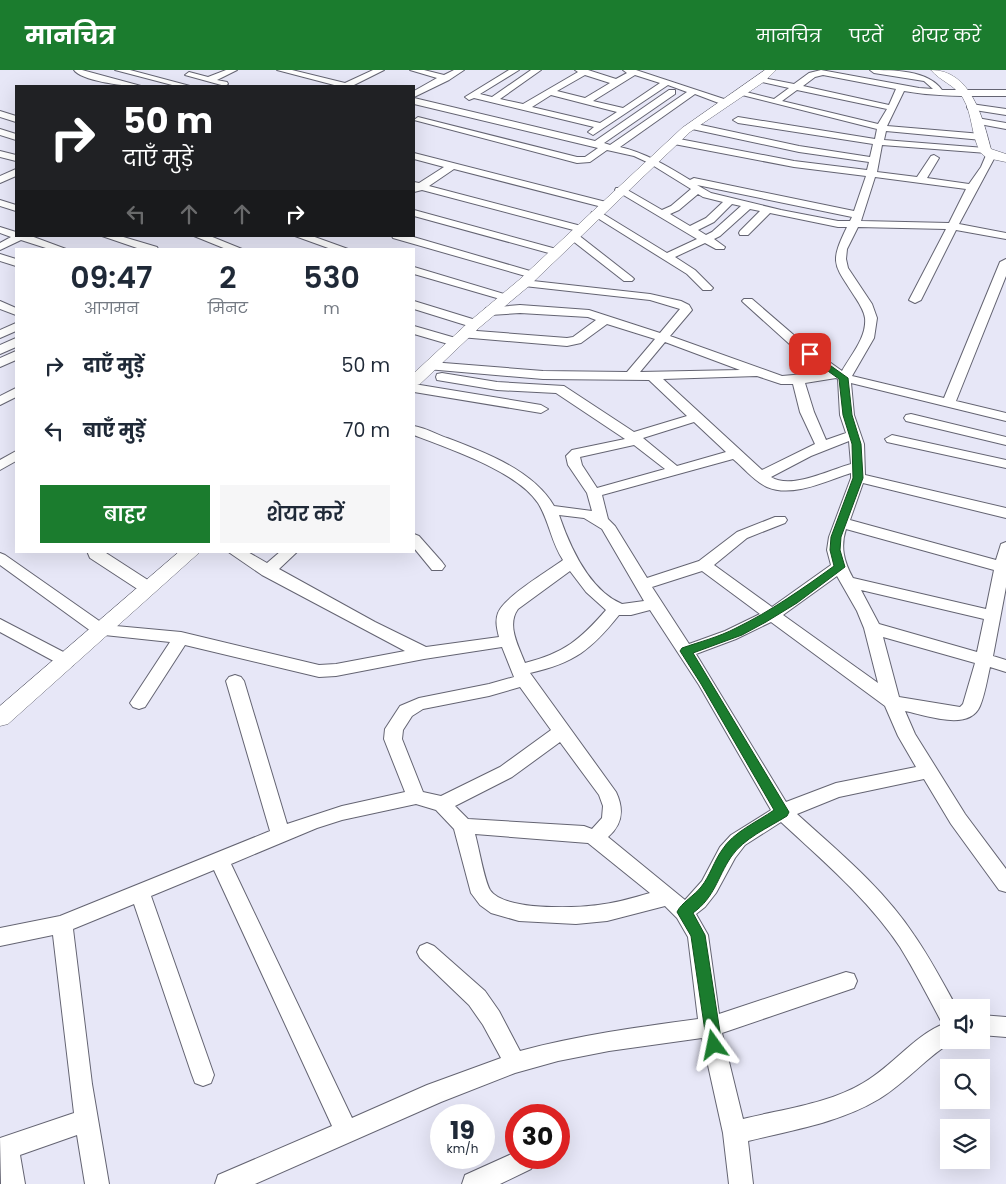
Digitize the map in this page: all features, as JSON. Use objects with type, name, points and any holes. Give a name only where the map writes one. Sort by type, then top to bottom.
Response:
[{"type":"street","points":[[78,70],[80,73],[133,85]]},
{"type":"street","points":[[89,75],[104,70]]},
{"type":"street","points":[[119,70],[138,72],[182,85]]},
{"type":"street","points":[[169,82],[201,70]]},
{"type":"street","points":[[208,80],[233,70]]},
{"type":"street","points":[[282,70],[331,85]]},
{"type":"street","points":[[348,85],[380,70]]},
{"type":"street","points":[[414,70],[446,78]]},
{"type":"street","points":[[415,94],[460,70]]},
{"type":"street","points":[[460,102],[515,70]]},
{"type":"street","points":[[493,100],[537,70]]},
{"type":"street","points":[[874,70],[926,80],[933,83],[940,93]]},
{"type":"street","points":[[915,300],[972,187],[986,167],[988,153],[966,94],[956,83],[936,70]]},
{"type":"street","points":[[524,107],[582,71],[618,82]]},
{"type":"street","points":[[585,102],[618,82],[631,71],[694,91],[703,99],[724,102]]},
{"type":"street","points":[[700,146],[738,120],[774,102],[812,75],[823,72],[901,88],[940,93],[1006,93]]},
{"type":"street","points":[[190,75],[224,84]]},
{"type":"street","points":[[423,374],[490,310],[529,279],[620,190],[674,141],[724,102],[766,75],[796,87],[892,108]]},
{"type":"street","points":[[550,154],[602,126],[667,82]]},
{"type":"street","points":[[901,88],[885,118],[871,175],[856,220],[842,249],[840,259],[847,276],[866,304],[871,318],[868,338],[841,376],[847,415],[854,435],[858,472],[836,537],[835,550],[844,574],[872,628],[892,702],[907,736],[958,819],[1002,873]]},
{"type":"street","points":[[418,120],[582,161],[694,91]]},
{"type":"street","points":[[548,92],[624,112]]},
{"type":"street","points":[[605,146],[672,92]]},
{"type":"street","points":[[738,93],[883,128],[982,137]]},
{"type":"street","points":[[415,101],[460,102],[493,100],[602,126]]},
{"type":"street","points":[[460,102],[466,113]]},
{"type":"street","points":[[971,107],[1006,112]]},
{"type":"street","points":[[444,126],[466,113],[605,146],[630,149],[708,195],[825,222],[856,220],[952,226],[1006,236]]},
{"type":"street","points":[[0,114],[15,119]]},
{"type":"street","points":[[738,120],[878,142],[988,153],[1006,158]]},
{"type":"street","points":[[977,121],[1006,126]]},
{"type":"street","points":[[692,126],[799,149],[874,160]]},
{"type":"street","points":[[0,132],[15,137]]},
{"type":"street","points":[[674,141],[764,160],[972,187]]},
{"type":"street","points":[[0,154],[15,158]]},
{"type":"street","points":[[415,156],[601,209],[666,257],[691,272],[707,288]]},
{"type":"street","points":[[920,181],[934,158]]},
{"type":"street","points":[[416,187],[452,166]]},
{"type":"street","points":[[677,177],[856,220]]},
{"type":"street","points":[[416,187],[577,232],[628,279]]},
{"type":"street","points":[[662,214],[675,208],[697,189]]},
{"type":"street","points":[[620,190],[720,247]]},
{"type":"street","points":[[690,230],[710,220],[730,201]]},
{"type":"street","points":[[0,203],[15,208]]},
{"type":"street","points":[[666,257],[720,232],[748,205]]},
{"type":"street","points":[[744,234],[767,210]]},
{"type":"street","points":[[415,213],[556,252]]},
{"type":"street","points":[[0,230],[15,235]]},
{"type":"street","points":[[0,247],[17,237]]},
{"type":"street","points":[[22,237],[58,248]]},
{"type":"street","points":[[110,237],[148,248]]},
{"type":"street","points":[[202,237],[234,248]]},
{"type":"street","points":[[304,237],[340,248]]},
{"type":"street","points":[[328,244],[338,237]]},
{"type":"street","points":[[400,237],[529,279],[666,300],[686,307],[686,310],[630,376]]},
{"type":"street","points":[[0,257],[15,263]]},
{"type":"street","points":[[949,403],[1006,262]]},
{"type":"street","points":[[415,270],[507,298]]},
{"type":"street","points":[[589,314],[609,292]]},
{"type":"street","points":[[748,302],[799,346],[841,376]]},
{"type":"street","points":[[0,305],[14,311]]},
{"type":"street","points":[[415,305],[475,324]]},
{"type":"street","points":[[490,310],[520,309],[589,314],[781,380],[841,376],[1006,416]]},
{"type":"street","points":[[0,315],[14,311]]},
{"type":"street","points":[[415,330],[460,338],[567,342],[577,340],[606,319]]},
{"type":"street","points":[[0,334],[15,327]]},
{"type":"street","points":[[0,350],[15,342]]},
{"type":"street","points":[[0,362],[15,355]]},
{"type":"street","points":[[423,374],[652,376],[763,373]]},
{"type":"street","points":[[423,374],[497,386],[559,389],[635,439],[659,456],[675,471]]},
{"type":"street","points":[[652,376],[761,477],[772,484],[790,487],[858,472],[1006,513]]},
{"type":"street","points":[[798,380],[807,412],[822,445]]},
{"type":"street","points":[[415,388],[541,409]]},
{"type":"street","points":[[0,401],[15,393]]},
{"type":"street","points":[[601,519],[594,493],[575,465],[573,456],[577,453],[635,439],[696,417]]},
{"type":"street","points":[[911,418],[1006,442]]},
{"type":"street","points":[[415,430],[501,467],[537,493],[550,510],[560,542],[571,562],[606,602],[624,610],[654,604]]},
{"type":"street","points":[[761,477],[795,457],[822,445],[854,435]]},
{"type":"street","points":[[892,439],[1006,464]]},
{"type":"street","points":[[594,493],[736,454]]},
{"type":"street","points":[[0,466],[15,457]]},
{"type":"street","points":[[550,510],[584,513],[601,519],[608,526],[642,585],[705,681],[782,812],[842,866],[883,910],[907,941],[940,999]]},
{"type":"street","points":[[642,585],[704,565],[742,535],[780,520]]},
{"type":"street","points":[[842,523],[1002,567]]},
{"type":"street","points":[[415,540],[437,566]]},
{"type":"street","points":[[704,565],[892,702],[958,714],[966,712],[971,706],[984,659],[1006,547]]},
{"type":"street","points":[[95,553],[104,562],[148,588]]},
{"type":"street","points":[[0,718],[190,553]]},
{"type":"street","points":[[237,553],[267,571],[424,653]]},
{"type":"street","points":[[267,571],[289,553]]},
{"type":"street","points":[[0,558],[101,630],[181,638],[319,671],[336,670],[424,653],[508,641]]},
{"type":"street","points":[[571,562],[512,605],[506,613],[504,622],[508,641],[522,675],[561,732],[607,792],[612,802],[614,811],[610,826],[594,837]]},
{"type":"street","points":[[686,651],[738,632],[844,574],[992,616]]},
{"type":"street","points":[[416,797],[393,739],[394,730],[406,711],[419,704],[489,690],[560,659],[580,646],[616,608]]},
{"type":"street","points":[[0,625],[66,661]]},
{"type":"street","points":[[872,628],[1006,666]]},
{"type":"street","points":[[139,703],[181,638]]},
{"type":"street","points":[[235,681],[281,834]]},
{"type":"street","points":[[442,804],[506,772],[561,732]]},
{"type":"street","points":[[684,912],[698,901],[709,887],[727,853],[738,840],[782,812],[836,790],[929,771]]},
{"type":"street","points":[[0,937],[62,924],[281,834],[342,813],[416,797],[431,799],[442,804],[463,826],[481,893],[487,901],[497,907],[519,912],[573,915],[598,914],[669,896]]},
{"type":"street","points":[[463,826],[584,834],[594,837],[669,896],[684,912],[698,935],[710,1027],[736,1133],[741,1184]]},
{"type":"street","points":[[219,860],[347,1132]]},
{"type":"street","points":[[140,892],[204,1074]]},
{"type":"street","points":[[62,924],[97,1184]]},
{"type":"street","points":[[427,952],[477,998],[491,1018],[515,1063]]},
{"type":"street","points":[[228,1184],[435,1093],[515,1063],[558,1051],[609,1041],[710,1027],[846,982]]},
{"type":"street","points":[[990,1025],[1006,1026]]},
{"type":"street","points":[[736,1133],[849,1102],[874,1090],[933,1040],[940,1036]]},
{"type":"street","points":[[13,1184],[3,1148],[87,1120]]},
{"type":"street","points":[[474,1184],[506,1169]]},
{"type":"route","points":[[714,1045],[698,935],[684,912],[698,901],[709,887],[727,853],[738,840],[782,812],[686,651],[738,632],[762,620],[793,601],[839,567],[835,550],[836,537],[846,515],[858,478],[857,444],[847,415],[844,378],[810,354]]}]
